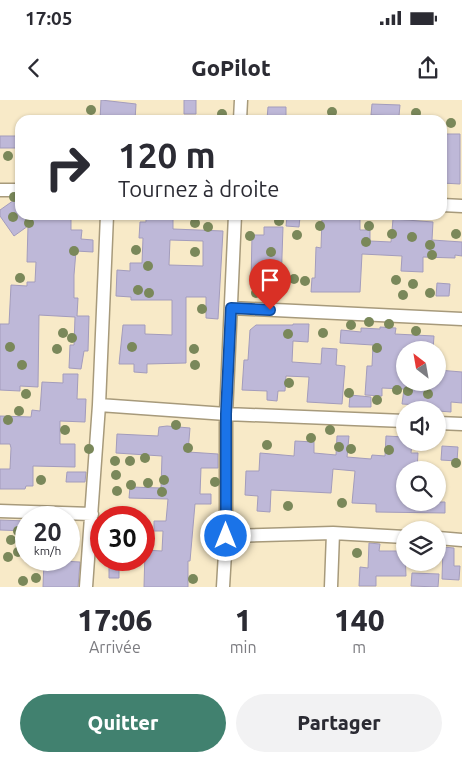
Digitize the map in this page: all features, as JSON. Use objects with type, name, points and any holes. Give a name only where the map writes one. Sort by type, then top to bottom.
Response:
[{"type":"street","points":[[240,115],[241,100]]},
{"type":"street","points":[[0,190],[15,190]]},
{"type":"street","points":[[447,205],[462,206]]},
{"type":"street","points":[[92,506],[107,220]]},
{"type":"street","points":[[223,587],[226,536],[226,414],[235,220]]},
{"type":"street","points":[[231,308],[462,319]]},
{"type":"street","points":[[98,405],[226,414],[396,421]]},
{"type":"street","points":[[446,423],[462,424]]},
{"type":"street","points":[[0,512],[90,514]]},
{"type":"street","points":[[226,536],[333,533],[396,536]]},
{"type":"street","points":[[331,587],[333,533]]},
{"type":"street","points":[[86,587],[90,538]]},
{"type":"street","points":[[446,539],[462,540]]},
{"type":"building","points":[[101,100],[136,104],[135,115],[100,115]]},
{"type":"building","points":[[184,100],[196,100],[196,114],[184,114]]},
{"type":"building","points":[[372,104],[400,105],[399,115],[371,115]]},
{"type":"building","points":[[268,107],[286,107],[286,115],[267,115]]},
{"type":"building","points":[[447,134],[460,134],[460,184],[447,183]]},
{"type":"building","points":[[0,136],[15,136],[15,148],[0,148]]},
{"type":"building","points":[[15,199],[15,220],[71,220],[71,230],[82,230],[81,239],[93,240],[93,252],[76,251],[74,298],[78,298],[77,316],[89,316],[88,351],[84,351],[81,369],[69,368],[70,345],[74,345],[75,317],[39,315],[38,387],[20,386],[20,391],[0,390],[0,324],[9,324],[11,285],[27,286],[27,282],[35,282],[36,262],[27,262],[28,226],[14,236],[0,216],[0,210]]},
{"type":"building","points":[[146,220],[173,220],[173,229],[223,231],[218,319],[206,318],[206,297],[186,297],[186,363],[147,364],[147,373],[134,372],[134,364],[119,364],[123,325],[145,325],[145,334],[172,335],[172,300],[131,300],[131,297],[116,296],[117,270],[130,271],[130,263],[142,263],[143,238],[139,238],[140,222],[146,222]],"holes":[[[170,240],[203,241],[203,266],[169,265]]]},
{"type":"building","points":[[287,220],[300,220],[299,227],[286,226]]},
{"type":"building","points":[[322,220],[360,220],[360,230],[370,230],[370,241],[391,242],[393,220],[406,220],[433,222],[432,240],[462,242],[462,256],[455,255],[455,258],[423,257],[423,272],[401,271],[402,256],[362,254],[360,292],[311,292],[312,278],[315,278],[316,247],[321,248]]},
{"type":"building","points":[[264,227],[283,227],[281,286],[251,283],[252,235],[264,235]]},
{"type":"building","points":[[437,283],[450,284],[449,296],[436,296]]},
{"type":"building","points":[[309,324],[308,342],[293,341],[292,362],[321,364],[322,348],[337,349],[336,365],[345,366],[342,404],[307,402],[309,377],[286,376],[285,391],[278,391],[277,401],[267,400],[267,391],[242,390],[244,360],[248,360],[250,330],[256,325]]},
{"type":"building","points":[[380,327],[396,328],[395,334],[434,336],[434,341],[396,341],[396,389],[382,388],[382,396],[365,395],[367,366],[372,366],[373,345],[340,343],[341,330],[361,332],[361,328],[380,329]]},
{"type":"building","points":[[446,371],[462,372],[462,403],[451,402],[451,412],[446,412],[446,401],[402,401],[404,391],[446,391]]},
{"type":"building","points":[[63,374],[78,374],[77,399],[86,399],[85,422],[60,421],[60,444],[75,444],[75,467],[33,466],[33,486],[26,486],[25,489],[0,489],[0,469],[10,469],[11,448],[10,444],[0,444],[0,416],[31,417],[32,410],[40,411],[42,382],[63,383]]},
{"type":"building","points":[[350,395],[371,397],[371,407],[349,407]]},
{"type":"building","points":[[159,427],[190,428],[188,452],[218,454],[218,468],[201,468],[200,494],[211,494],[211,504],[195,504],[190,561],[188,561],[188,587],[144,587],[144,571],[155,571],[155,551],[162,551],[163,531],[155,531],[155,521],[166,521],[168,499],[129,498],[130,487],[161,488],[162,456],[116,453],[117,434],[158,436]]},
{"type":"building","points":[[337,436],[349,436],[347,457],[371,459],[372,455],[385,456],[386,436],[396,437],[396,451],[418,453],[418,461],[396,461],[396,511],[445,511],[445,513],[376,512],[376,504],[352,503],[355,471],[333,469],[331,493],[271,490],[270,512],[257,511],[258,496],[245,495],[246,471],[259,471],[260,453],[294,456],[295,441],[314,442],[314,453],[336,455]]},
{"type":"building","points":[[446,446],[458,447],[457,461],[441,460],[442,451],[446,451]]},
{"type":"building","points":[[67,472],[86,472],[85,482],[66,482]]},
{"type":"building","points":[[0,520],[15,521],[15,531],[0,530]]},
{"type":"building","points":[[369,543],[380,544],[379,551],[396,551],[396,571],[406,571],[406,576],[376,576],[376,586],[359,586],[360,567],[368,568]]},
{"type":"building","points":[[446,547],[454,548],[454,566],[460,566],[459,580],[442,579],[442,571],[446,571]]},
{"type":"building","points":[[44,571],[79,571],[78,587],[43,587]]},
{"type":"building","points":[[109,571],[119,571],[119,578],[109,578]]},
{"type":"building","points":[[412,573],[439,574],[438,587],[411,586]]},
{"type":"route","points":[[226,536],[226,414],[231,308],[270,310]]}]
